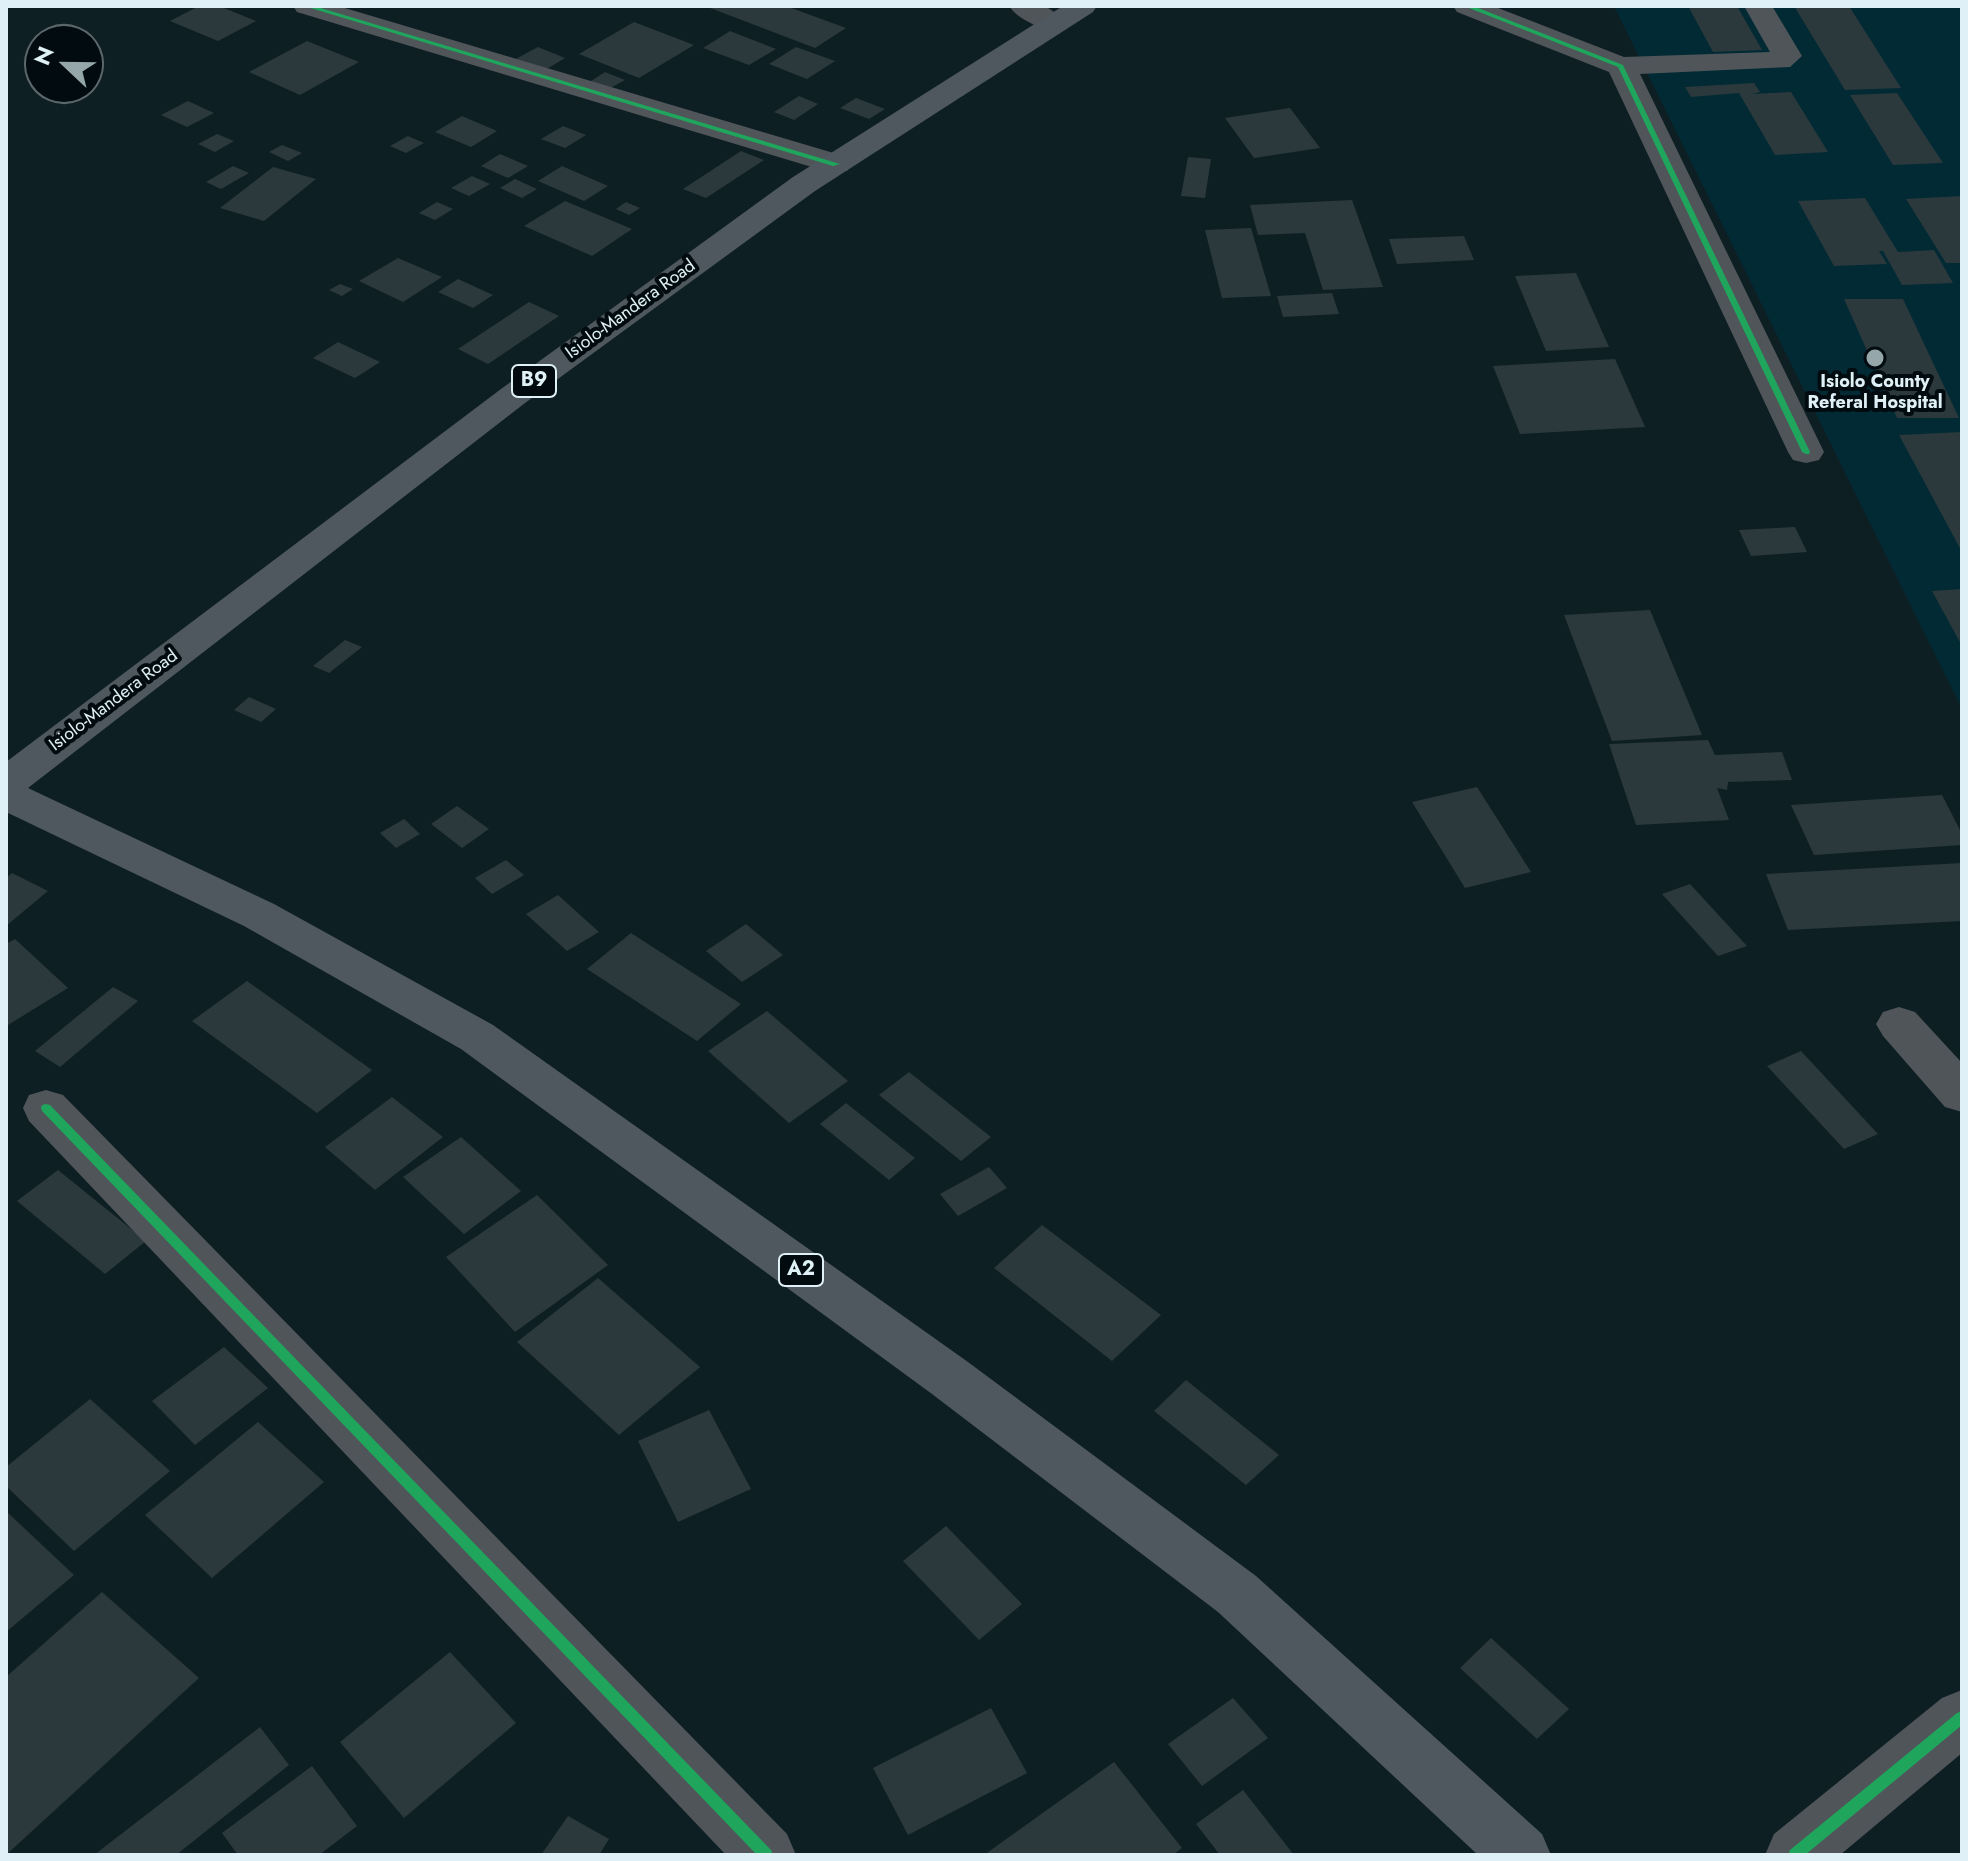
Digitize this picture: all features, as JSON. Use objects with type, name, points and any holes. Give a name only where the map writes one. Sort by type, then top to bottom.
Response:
[{"type":"highway","name":"Isiolo-Mandera Road","points":[[6,783],[513,396],[836,164],[1070,14]]},
{"type":"highway","name":"A2","points":[[6,795],[259,915],[477,1037],[962,1387],[1237,1594],[1521,1855]]},
{"type":"street","points":[[307,6],[836,164]]},
{"type":"street","points":[[1023,6],[1070,14]]},
{"type":"street","points":[[1467,6],[1621,66],[1780,61],[1787,56],[1758,6]]},
{"type":"street","points":[[1621,66],[1806,452]]},
{"type":"street","points":[[1899,1024],[1962,1094]]},
{"type":"street","points":[[46,1108],[766,1855]]},
{"type":"street","points":[[1795,1855],[1962,1717]]},
{"type":"shaded area","name":"Isiolo County Referal Hospital","points":[[1614,6],[1962,6],[1962,709]]},
{"type":"building","points":[[199,6],[219,6],[256,21],[218,41],[170,21]]},
{"type":"building","points":[[705,6],[786,6],[846,28],[815,48]]},
{"type":"building","points":[[1688,6],[1737,6],[1762,50],[1713,52]]},
{"type":"building","points":[[1794,6],[1849,6],[1901,88],[1845,90]]},
{"type":"building","points":[[634,22],[694,45],[639,78],[579,54]]},
{"type":"building","points":[[730,31],[776,49],[749,65],[703,48]]},
{"type":"building","points":[[307,41],[359,62],[300,95],[249,72]]},
{"type":"building","points":[[538,47],[565,58],[540,73],[512,61]]},
{"type":"building","points":[[796,47],[835,61],[807,79],[769,64]]},
{"type":"building","points":[[605,72],[625,80],[607,90],[588,83]]},
{"type":"building","points":[[1754,83],[1760,92],[1752,94],[1791,92],[1828,152],[1775,155],[1739,93],[1691,97],[1685,87]]},
{"type":"building","points":[[1897,93],[1943,163],[1893,165],[1850,95]]},
{"type":"building","points":[[799,96],[818,104],[794,120],[774,112]]},
{"type":"building","points":[[856,98],[885,109],[869,119],[840,108]]},
{"type":"building","points":[[188,101],[214,113],[187,127],[161,115]]},
{"type":"building","points":[[1290,108],[1320,148],[1254,158],[1225,118]]},
{"type":"building","points":[[462,116],[497,131],[471,147],[435,132]]},
{"type":"building","points":[[563,126],[586,135],[565,148],[541,139]]},
{"type":"building","points":[[217,134],[234,141],[215,152],[198,144]]},
{"type":"building","points":[[408,136],[424,143],[406,153],[390,146]]},
{"type":"building","points":[[282,145],[302,153],[288,161],[269,152]]},
{"type":"building","points":[[741,151],[764,160],[706,198],[683,189]]},
{"type":"building","points":[[500,154],[528,166],[508,178],[481,166]]},
{"type":"building","points":[[1188,157],[1211,159],[1205,198],[1181,196]]},
{"type":"building","points":[[233,166],[249,173],[221,189],[206,182]]},
{"type":"building","points":[[562,166],[608,186],[584,201],[538,181]]},
{"type":"building","points":[[273,167],[316,179],[264,221],[220,208]]},
{"type":"building","points":[[472,176],[490,184],[469,196],[451,188]]},
{"type":"building","points":[[515,179],[537,189],[522,198],[500,188]]},
{"type":"building","points":[[1962,196],[1962,263],[1946,263],[1906,199]]},
{"type":"building","points":[[1865,198],[1898,252],[1934,250],[1953,283],[1902,285],[1883,251],[1879,251],[1887,264],[1834,266],[1798,201]]},
{"type":"building","points":[[1352,200],[1383,287],[1323,290],[1305,233],[1258,235],[1250,205]]},
{"type":"building","points":[[565,201],[632,229],[592,256],[524,226]]},
{"type":"building","points":[[437,202],[453,209],[435,220],[419,213]]},
{"type":"building","points":[[626,202],[640,208],[629,215],[616,209]]},
{"type":"building","points":[[1251,228],[1271,296],[1222,298],[1205,230]]},
{"type":"building","points":[[1464,236],[1474,260],[1397,264],[1389,239]]},
{"type":"building","points":[[398,258],[442,277],[403,302],[359,281]]},
{"type":"building","points":[[1576,273],[1609,347],[1546,351],[1515,276]]},
{"type":"building","points":[[458,279],[493,295],[473,308],[438,292]]},
{"type":"building","points":[[340,284],[353,289],[342,296],[329,290]]},
{"type":"building","points":[[1332,293],[1339,314],[1283,317],[1277,296]]},
{"type":"building","points":[[1844,299],[1903,299],[1959,418],[1897,418]]},
{"type":"building","points":[[529,302],[559,316],[488,364],[458,349]]},
{"type":"building","points":[[338,342],[380,362],[355,378],[313,358]]},
{"type":"building","points":[[1615,359],[1645,427],[1520,434],[1493,366]]},
{"type":"building","points":[[1962,432],[1962,552],[1899,435]]},
{"type":"building","points":[[1795,527],[1807,552],[1751,556],[1739,530]]},
{"type":"building","points":[[1962,589],[1962,646],[1932,591]]},
{"type":"building","points":[[1650,610],[1702,735],[1612,741],[1564,615]]},
{"type":"building","points":[[345,640],[362,647],[329,673],[313,666]]},
{"type":"building","points":[[249,697],[276,709],[261,722],[234,710]]},
{"type":"building","points":[[1708,740],[1715,755],[1782,752],[1792,780],[1728,782],[1727,790],[1717,788],[1729,820],[1636,825],[1609,744]]},
{"type":"building","points":[[1477,787],[1531,872],[1465,888],[1412,802]]},
{"type":"building","points":[[1942,795],[1962,834],[1962,845],[1814,855],[1791,805]]},
{"type":"building","points":[[457,806],[489,829],[462,848],[431,824]]},
{"type":"building","points":[[404,819],[420,834],[396,848],[380,833]]},
{"type":"building","points":[[506,860],[524,875],[492,894],[475,878]]},
{"type":"building","points":[[1962,863],[1962,921],[1788,930],[1766,874]]},
{"type":"building","points":[[12,873],[48,891],[6,926],[6,878]]},
{"type":"building","points":[[1690,884],[1747,946],[1718,956],[1662,894]]},
{"type":"building","points":[[558,895],[599,932],[567,951],[526,914]]},
{"type":"building","points":[[746,924],[783,955],[742,982],[706,951]]},
{"type":"building","points":[[631,933],[741,1004],[697,1041],[587,969]]},
{"type":"building","points":[[15,939],[68,988],[8,1025],[6,944]]},
{"type":"building","points":[[247,981],[372,1070],[317,1113],[192,1021]]},
{"type":"building","points":[[113,987],[138,1001],[60,1067],[35,1051]]},
{"type":"building","points":[[767,1011],[848,1081],[789,1123],[708,1051]]},
{"type":"building","points":[[1801,1051],[1878,1134],[1844,1149],[1767,1066]]},
{"type":"building","points":[[909,1072],[991,1137],[961,1161],[879,1095]]},
{"type":"building","points":[[392,1097],[443,1137],[375,1190],[325,1147]]},
{"type":"building","points":[[846,1103],[915,1158],[889,1180],[820,1124]]},
{"type":"building","points":[[461,1137],[521,1191],[464,1234],[403,1177]]},
{"type":"building","points":[[989,1167],[1007,1188],[958,1216],[940,1194]]},
{"type":"building","points":[[58,1170],[146,1241],[105,1274],[17,1201]]},
{"type":"building","points":[[537,1195],[608,1265],[515,1332],[446,1257]]},
{"type":"building","points":[[1042,1225],[1161,1315],[1112,1361],[994,1268]]},
{"type":"building","points":[[598,1278],[700,1367],[619,1435],[517,1342]]},
{"type":"building","points":[[224,1347],[268,1388],[195,1445],[152,1401]]},
{"type":"building","points":[[1186,1380],[1279,1455],[1246,1485],[1154,1411]]},
{"type":"building","points":[[90,1399],[170,1471],[74,1551],[6,1486],[6,1467]]},
{"type":"building","points":[[709,1410],[751,1489],[678,1522],[638,1441]]},
{"type":"building","points":[[258,1422],[324,1482],[212,1578],[145,1515]]},
{"type":"building","points":[[6,1511],[74,1575],[6,1632]]},
{"type":"building","points":[[946,1526],[1022,1604],[979,1640],[903,1561]]},
{"type":"building","points":[[102,1592],[199,1678],[6,1855],[6,1677]]},
{"type":"building","points":[[1491,1638],[1569,1709],[1537,1739],[1460,1668]]},
{"type":"building","points":[[450,1652],[516,1723],[404,1818],[340,1742]]},
{"type":"building","points":[[1233,1698],[1268,1738],[1202,1786],[1168,1744]]},
{"type":"building","points":[[991,1708],[1027,1773],[908,1835],[873,1768]]},
{"type":"building","points":[[260,1727],[289,1765],[176,1855],[94,1855]]},
{"type":"building","points":[[1114,1762],[1182,1848],[1173,1855],[984,1855]]},
{"type":"building","points":[[312,1766],[357,1826],[319,1855],[238,1855],[222,1833]]},
{"type":"building","points":[[1243,1790],[1294,1855],[1220,1855],[1196,1824]]},
{"type":"building","points":[[568,1816],[609,1839],[599,1855],[541,1855]]},
{"type":"cycle path","points":[[307,6],[836,164]]},
{"type":"cycle path","points":[[1467,6],[1621,66],[1806,452]]},
{"type":"cycle path","points":[[46,1108],[766,1855]]},
{"type":"cycle path","points":[[1795,1855],[1962,1717]]},
{"type":"place","name":"Isiolo County Referal Hospital","points":[[1875,358]]}]
